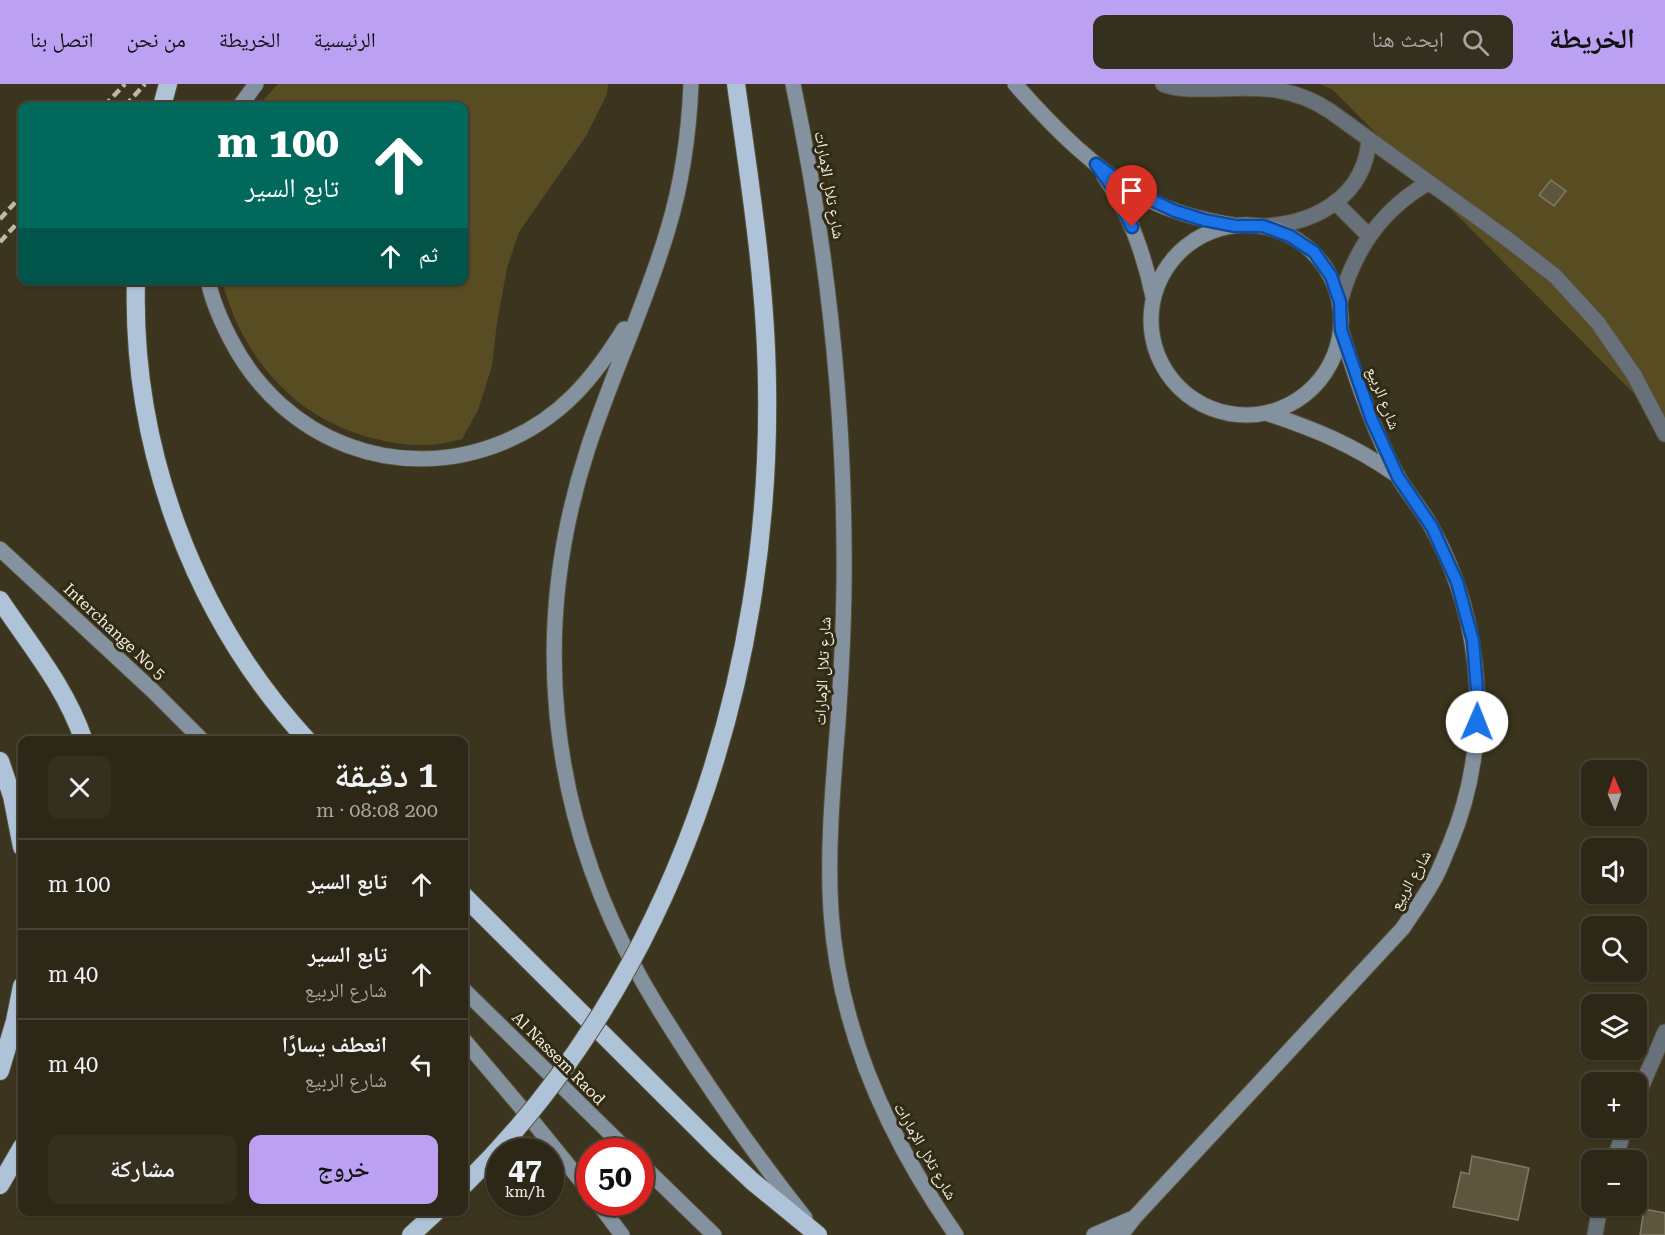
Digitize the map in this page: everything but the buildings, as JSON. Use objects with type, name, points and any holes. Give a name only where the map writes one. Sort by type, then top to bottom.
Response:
[{"type":"highway","points":[[163,102],[168,84]]},
{"type":"highway","points":[[468,1181],[519,1125],[560,1073],[598,1018],[631,961],[687,842],[710,780],[729,716],[744,650],[755,584],[763,518],[767,451],[764,317],[736,84]]},
{"type":"highway","points":[[136,285],[136,322],[143,396],[159,470],[183,541],[214,609],[233,642],[276,703],[304,736]]},
{"type":"highway","points":[[0,600],[56,680],[82,736]]},
{"type":"highway","points":[[0,761],[12,796],[18,827]]},
{"type":"highway","points":[[468,900],[720,1151],[818,1235]]},
{"type":"highway","points":[[0,1071],[18,1007]]},
{"type":"highway","points":[[0,1185],[18,1155]]},
{"type":"highway","points":[[411,1235],[432,1216]]},
{"type":"main road","points":[[243,102],[256,84]]},
{"type":"main road","points":[[691,84],[685,147],[669,227],[647,293],[588,448],[567,525],[556,603],[554,642],[556,721],[571,805],[584,848],[617,932],[660,1012],[743,1137],[818,1235]]},
{"type":"main road","name":"شارع تلال الإمارات","points":[[793,84],[825,259],[842,434],[844,603],[830,864],[831,914],[848,1012],[880,1106],[917,1176],[956,1235]]},
{"type":"main road","points":[[1014,84],[1036,108],[1096,164],[1120,182],[1156,202],[1204,220],[1235,226],[1263,226],[1290,236],[1314,252],[1331,276],[1340,302],[1341,330],[1334,359],[1317,384],[1294,403],[1266,413],[1234,414],[1203,405],[1178,386],[1160,360],[1151,329],[1154,298],[1164,271],[1183,249],[1207,233],[1235,226]]},
{"type":"main road","points":[[1096,164],[1113,188],[1131,223],[1147,269],[1154,298]]},
{"type":"main road","points":[[209,285],[219,317],[236,349],[255,378],[278,404],[296,418],[336,442],[380,455],[438,459],[472,453],[505,441],[557,410],[578,393],[595,374],[647,293]]},
{"type":"main road","name":"شارع الربيع","points":[[1121,1235],[1134,1218],[1403,928],[1436,877],[1460,821],[1474,762],[1478,702],[1473,641],[1457,582],[1432,527],[1398,477],[1372,420],[1341,330]]},
{"type":"main road","name":"شارع الربيع","points":[[1266,413],[1322,432],[1349,445],[1398,477]]},
{"type":"main road","name":"Interchange No 5","points":[[0,549],[145,683],[198,736]]},
{"type":"main road","name":"Al Nassem Raod","points":[[468,994],[615,1138]]},
{"type":"main road","points":[[468,1045],[576,1175]]},
{"type":"main road","points":[[654,1177],[714,1235]]},
{"type":"main road","points":[[608,1216],[622,1235]]},
{"type":"main road","name":"شارع الربيع","points":[[1094,1235],[1134,1218]]},
{"type":"street","points":[[1163,84],[1182,89],[1279,89],[1297,93],[1315,101],[1506,237],[1555,276],[1598,323],[1634,375],[1665,434]]},
{"type":"street","points":[[1263,226],[1283,225],[1301,220],[1319,213],[1335,202],[1360,175],[1365,164],[1369,139]]},
{"type":"street","points":[[1340,302],[1352,268],[1369,236],[1395,206],[1428,183]]},
{"type":"street","points":[[1335,202],[1369,236]]},
{"type":"street","points":[[1647,1074],[1665,1032]]},
{"type":"street","points":[[1595,1235],[1598,1216]]},
{"type":"shaded area","points":[[278,84],[608,84],[607,94],[586,136],[519,232],[507,268],[492,366],[478,410],[462,439],[431,445],[394,443],[344,429],[318,416],[296,400],[275,380],[258,359],[243,335],[223,285],[468,285],[468,102],[262,102]]},
{"type":"shaded area","points":[[1320,84],[1665,84],[1665,425],[1333,90]]},
{"type":"railway","points":[[108,102],[125,84]]},
{"type":"railway","points":[[129,102],[145,84]]},
{"type":"railway","points":[[0,219],[18,199]]},
{"type":"railway","points":[[0,242],[18,222]]},
{"type":"route","points":[[1132,227],[1113,188],[1096,164],[1120,182],[1175,211],[1235,226],[1263,226],[1290,236],[1314,252],[1331,276],[1340,302],[1341,330],[1372,420],[1398,477],[1432,527],[1457,582],[1473,641],[1478,702],[1477,722]]}]
